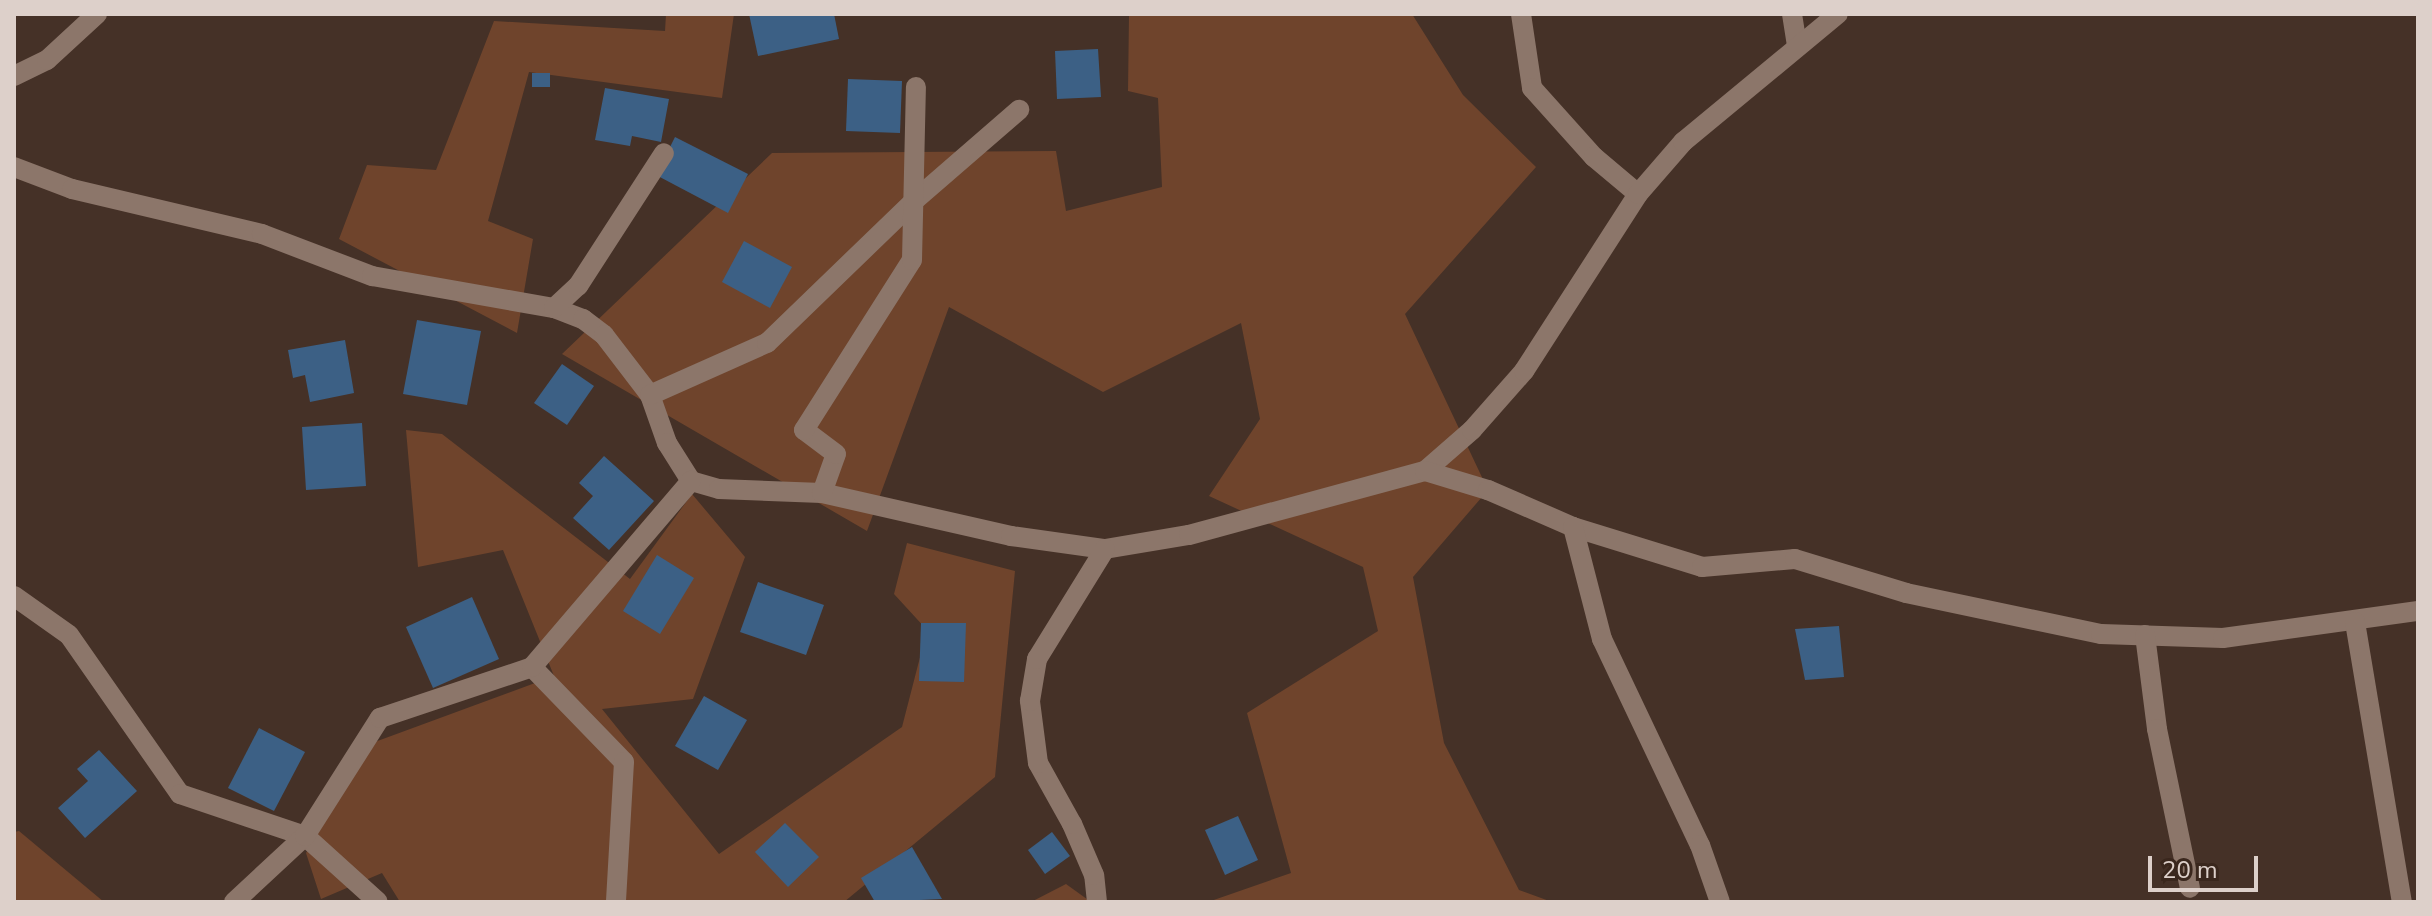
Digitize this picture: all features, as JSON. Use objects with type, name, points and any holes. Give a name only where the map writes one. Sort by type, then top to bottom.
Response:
[{"type":"street","points":[[14,76],[47,60],[97,14]]},
{"type":"street","points":[[1521,14],[1532,88],[1594,157],[1638,194]]},
{"type":"street","points":[[1792,14],[1797,46]]},
{"type":"street","points":[[14,167],[72,189],[262,234],[372,276],[554,308],[604,335],[650,395],[667,443],[691,481],[719,489],[822,493],[1011,536],[1105,549],[1189,535],[1425,471],[1472,430],[1524,371],[1568,310],[1638,194],[1683,142],[1838,14]]},
{"type":"street","points":[[822,493],[836,454],[804,430],[912,260],[916,87]]},
{"type":"street","points":[[650,395],[767,343],[915,200],[1019,110]]},
{"type":"street","points":[[554,308],[578,286],[664,153]]},
{"type":"street","points":[[1425,471],[1488,490],[1573,527],[1702,567],[1795,559],[1906,593],[2101,634],[2223,638],[2418,611]]},
{"type":"street","points":[[234,902],[305,836],[380,718],[532,667],[691,481]]},
{"type":"street","points":[[1573,527],[1602,639],[1700,845],[1720,902]]},
{"type":"street","points":[[1097,902],[1094,875],[1072,824],[1038,763],[1030,701],[1037,659],[1105,549]]},
{"type":"street","points":[[14,596],[69,635],[180,794],[305,836],[378,902]]},
{"type":"street","points":[[2355,622],[2402,902]]},
{"type":"street","points":[[2145,635],[2157,729],[2190,888]]},
{"type":"street","points":[[532,667],[624,762],[616,902]]},
{"type":"shaded area","points":[[666,14],[734,14],[722,98],[529,72],[488,221],[533,239],[517,333],[339,239],[367,165],[436,170],[494,21],[665,31]]},
{"type":"shaded area","points":[[1129,14],[1412,14],[1463,95],[1536,167],[1405,314],[1488,490],[1413,577],[1444,743],[1519,890],[1552,902],[1208,902],[1291,873],[1247,713],[1378,631],[1363,567],[1209,496],[1260,419],[1241,323],[1103,392],[949,307],[867,531],[562,354],[772,153],[1056,151],[1066,211],[1162,187],[1158,98],[1128,91]]},
{"type":"shaded area","points":[[406,430],[442,434],[630,579],[692,494],[745,557],[693,699],[602,709],[719,854],[902,727],[927,630],[894,594],[907,543],[1015,571],[995,777],[844,902],[400,902],[382,873],[321,899],[306,853],[372,743],[554,676],[503,550],[418,567]]},
{"type":"shaded area","points":[[19,831],[104,902],[14,902],[14,832]]},
{"type":"shaded area","points":[[1066,884],[1091,902],[1031,902]]},
{"type":"building","points":[[749,14],[834,14],[839,39],[758,56]]},
{"type":"building","points":[[1098,49],[1101,97],[1057,99],[1055,51]]},
{"type":"building","points":[[532,73],[550,73],[550,87],[532,87]]},
{"type":"building","points":[[848,79],[902,81],[900,133],[846,131]]},
{"type":"building","points":[[605,88],[669,99],[661,142],[632,136],[630,146],[595,140]]},
{"type":"building","points":[[675,137],[748,174],[728,213],[656,175]]},
{"type":"building","points":[[744,241],[792,267],[770,308],[722,282]]},
{"type":"building","points":[[417,320],[481,331],[467,405],[403,394]]},
{"type":"building","points":[[345,340],[354,393],[310,402],[305,375],[293,378],[288,350]]},
{"type":"building","points":[[562,364],[594,386],[567,425],[534,403]]},
{"type":"building","points":[[362,423],[366,486],[306,490],[302,427]]},
{"type":"building","points":[[604,456],[654,501],[609,550],[573,518],[593,496],[579,483]]},
{"type":"building","points":[[657,555],[694,578],[660,634],[623,611]]},
{"type":"building","points":[[758,582],[824,605],[806,655],[740,632]]},
{"type":"building","points":[[472,597],[499,659],[433,688],[406,627]]},
{"type":"building","points":[[921,623],[966,623],[964,682],[919,681]]},
{"type":"building","points":[[1839,626],[1844,677],[1805,680],[1795,629]]},
{"type":"building","points":[[704,696],[747,720],[718,770],[675,746]]},
{"type":"building","points":[[259,728],[305,752],[274,811],[228,788]]},
{"type":"building","points":[[99,750],[137,791],[85,838],[58,808],[88,781],[77,769]]},
{"type":"building","points":[[1238,816],[1258,860],[1225,875],[1205,830]]},
{"type":"building","points":[[785,823],[819,857],[788,887],[755,852]]},
{"type":"building","points":[[1052,832],[1070,856],[1045,874],[1028,850]]},
{"type":"building","points":[[912,847],[942,899],[875,902],[861,878]]}]
